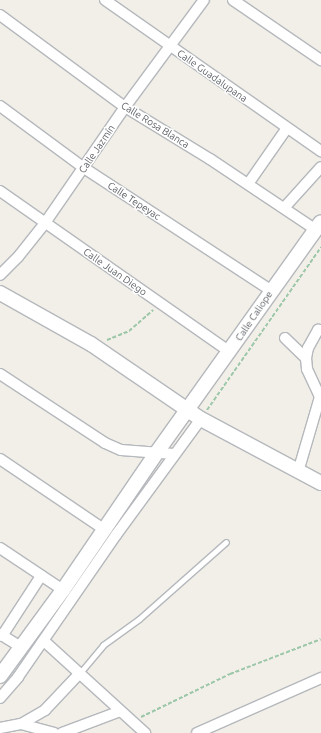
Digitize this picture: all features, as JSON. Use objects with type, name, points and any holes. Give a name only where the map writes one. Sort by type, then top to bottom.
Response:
[{"type":"street","name":"Calle Guadalupana","points":[[105,0],[287,128],[321,150]]},
{"type":"street","name":"Calle Jazmín","points":[[0,275],[18,257],[45,223],[125,107],[204,0]]},
{"type":"street","points":[[233,0],[321,60]]},
{"type":"street","name":"Calle Rosa Blanca","points":[[0,15],[125,107],[284,208],[318,226]]},
{"type":"street","name":"Calle Tepeyac","points":[[0,106],[84,168],[272,291]]},
{"type":"street","points":[[248,184],[287,128]]},
{"type":"street","points":[[284,208],[321,167]]},
{"type":"street","name":"Calle Juan Diego","points":[[0,191],[230,352]]},
{"type":"street","name":"Calle Caliope","points":[[0,676],[22,648],[63,590],[157,452],[188,411],[318,226]]},
{"type":"street","points":[[0,293],[91,344],[201,419],[321,483]]},
{"type":"street","points":[[298,472],[321,397],[307,369],[306,358],[308,348],[318,330],[321,330]]},
{"type":"street","points":[[285,338],[306,358]]},
{"type":"street","points":[[0,374],[105,443],[121,450],[174,454]]},
{"type":"street","points":[[0,698],[44,641],[174,454],[201,419]]},
{"type":"street","points":[[0,459],[105,530]]},
{"type":"street","points":[[0,548],[63,590]]},
{"type":"street","points":[[22,648],[1,635],[41,576]]},
{"type":"street","points":[[44,641],[118,712],[145,733]]},
{"type":"street","points":[[0,728],[21,724],[45,710],[78,675]]},
{"type":"street","points":[[197,733],[321,678]]},
{"type":"street","points":[[62,733],[118,712]]},
{"type":"street","points":[[21,724],[54,733]]},
{"type":"lane","points":[[78,675],[104,644],[140,619],[226,542]]},
{"type":"path","points":[[201,419],[321,247]]},
{"type":"path","points":[[91,344],[129,331],[159,303]]},
{"type":"path","points":[[131,722],[230,674],[321,639]]}]
